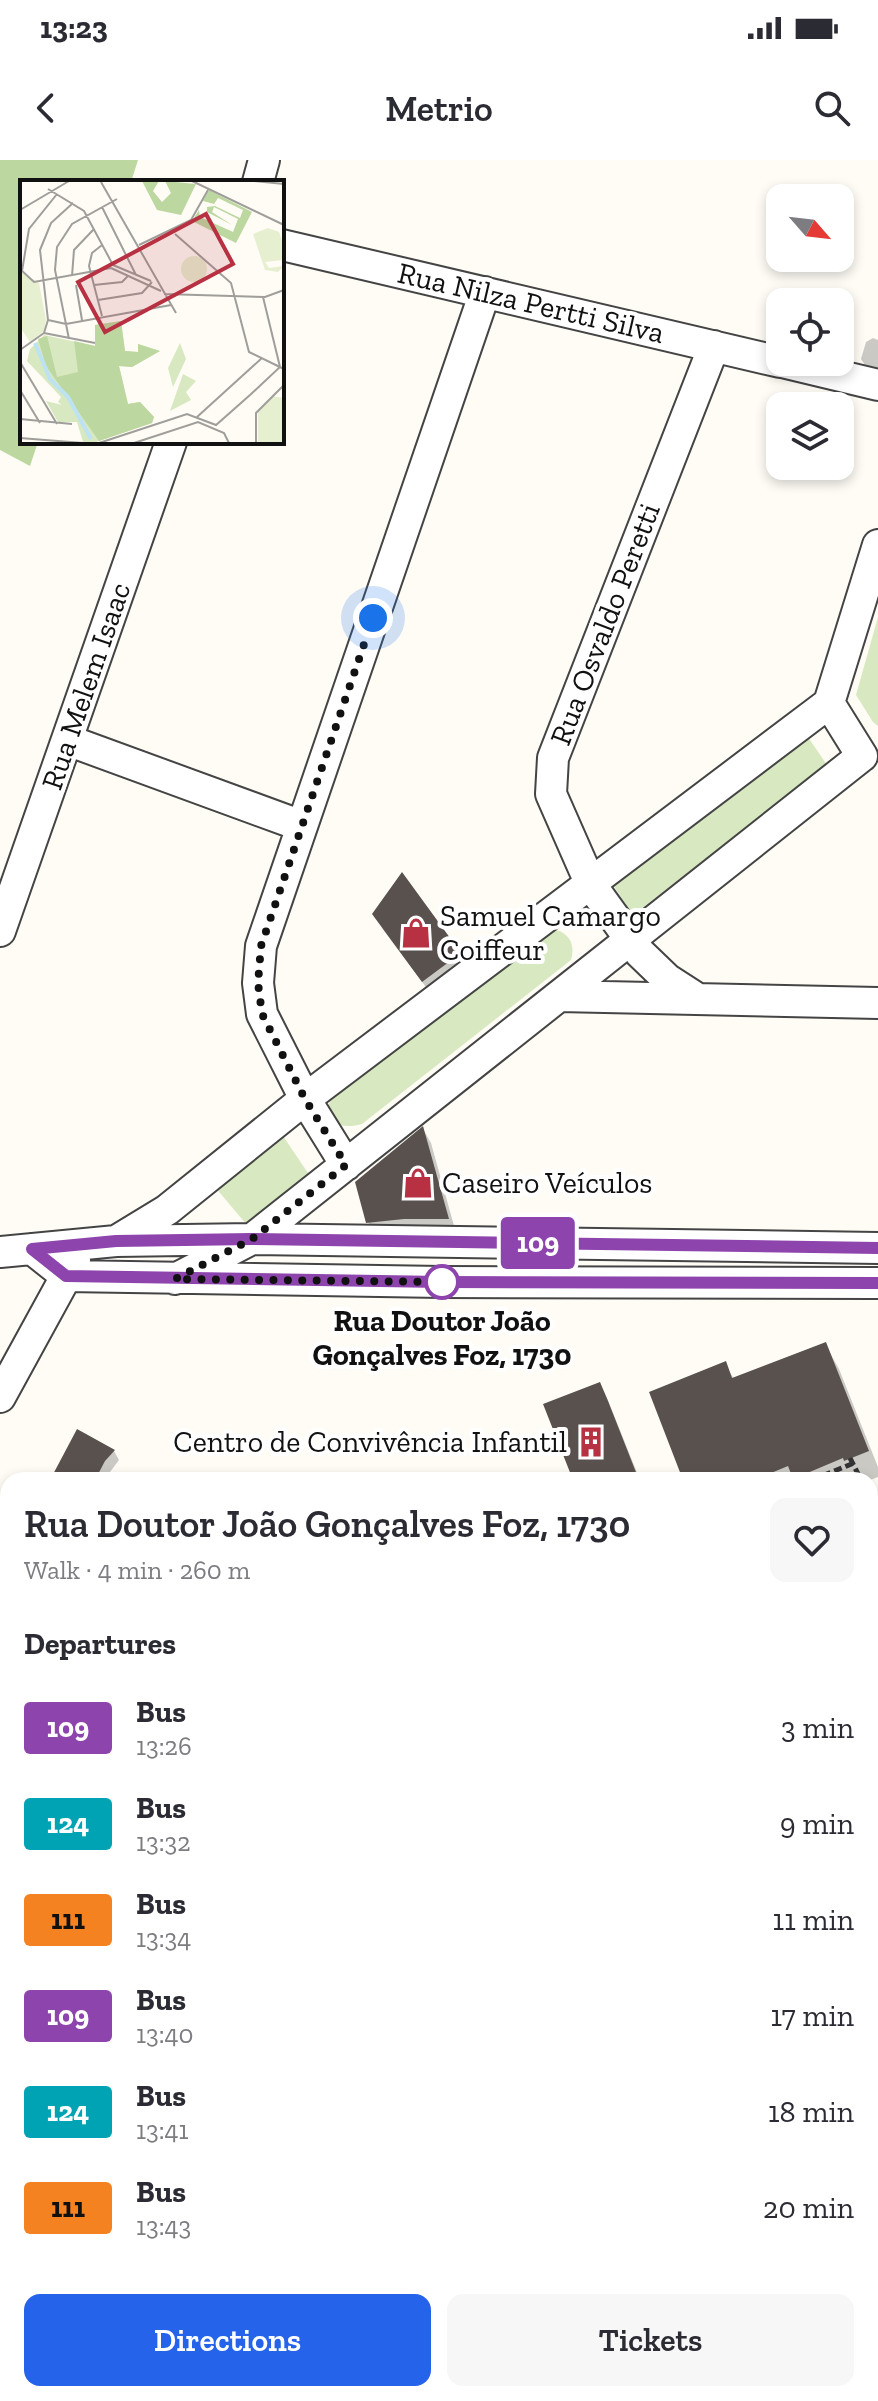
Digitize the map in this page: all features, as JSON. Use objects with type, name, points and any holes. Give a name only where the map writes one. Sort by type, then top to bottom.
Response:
[{"type":"street","points":[[259,180],[264,160]]},
{"type":"street","name":"Rua Nilza Pertti Silva","points":[[284,245],[766,358]]},
{"type":"street","points":[[346,1165],[305,1099],[262,1014],[258,983],[261,946],[485,292]]},
{"type":"street","name":"Rua Osvaldo Peretti","points":[[698,999],[667,979],[640,953],[591,885],[551,794],[553,758],[714,346]]},
{"type":"street","name":"Rua Nilza Pertti Silva","points":[[840,376],[878,385]]},
{"type":"street","name":"Rua Melem Isaac","points":[[0,931],[170,444]]},
{"type":"street","points":[[116,1241],[167,1210],[305,1099],[829,703],[878,545]]},
{"type":"street","points":[[175,1279],[252,1239],[559,996],[870,756],[829,703]]},
{"type":"street","points":[[67,740],[302,826]]},
{"type":"street","points":[[559,996],[878,1003]]},
{"type":"street","points":[[0,1252],[116,1241],[252,1239],[878,1248]]},
{"type":"street","points":[[0,1397],[84,1244]]},
{"type":"street","points":[[32,1249],[66,1276],[878,1283]]},
{"type":"path","points":[[829,1472],[852,1461],[857,1472]]},
{"type":"green space","points":[[0,160],[138,160],[132,180],[20,180],[20,444],[37,444],[30,466],[0,450]]},
{"type":"green space","points":[[878,617],[878,726],[856,695]]},
{"type":"green space","points":[[808,737],[827,765],[633,915],[613,885]]},
{"type":"green space","points":[[551,929],[562,932],[569,939],[571,960],[362,1124],[345,1126],[329,1117],[328,1110],[334,1093]]},
{"type":"green space","points":[[281,1133],[310,1176],[247,1225],[215,1187]]},
{"type":"building","name":"Samuel Camargo Coiffeur","points":[[402,872],[461,953],[422,982],[372,914]]},
{"type":"building","name":"Caseiro Veículos","points":[[423,1126],[449,1219],[366,1223],[355,1182]]},
{"type":"building","points":[[826,1342],[869,1451],[810,1472],[790,1472],[788,1466],[773,1472],[680,1472],[649,1392],[726,1361],[732,1378]]},
{"type":"building","name":"Centro de Convivência Infantil","points":[[600,1382],[636,1472],[570,1472],[543,1404]]},
{"type":"building","points":[[77,1429],[115,1450],[99,1472],[54,1472]]},
{"type":"bus line","name":"109","points":[[878,1248],[252,1239],[116,1241],[32,1249],[66,1276],[442,1282],[878,1283]]},
{"type":"place","name":"Samuel Camargo Coiffeur","points":[[416,933]]},
{"type":"place","name":"Caseiro Veículos","points":[[418,1183]]},
{"type":"place","name":"Rua Doutor João Gonçalves Foz, 1730","points":[[442,1282]]},
{"type":"place","name":"Centro de Convivência Infantil","points":[[591,1442]]},
{"type":"route","points":[[373,618],[261,946],[258,983],[262,1014],[305,1099],[346,1165],[252,1239],[175,1279],[442,1282]]}]
